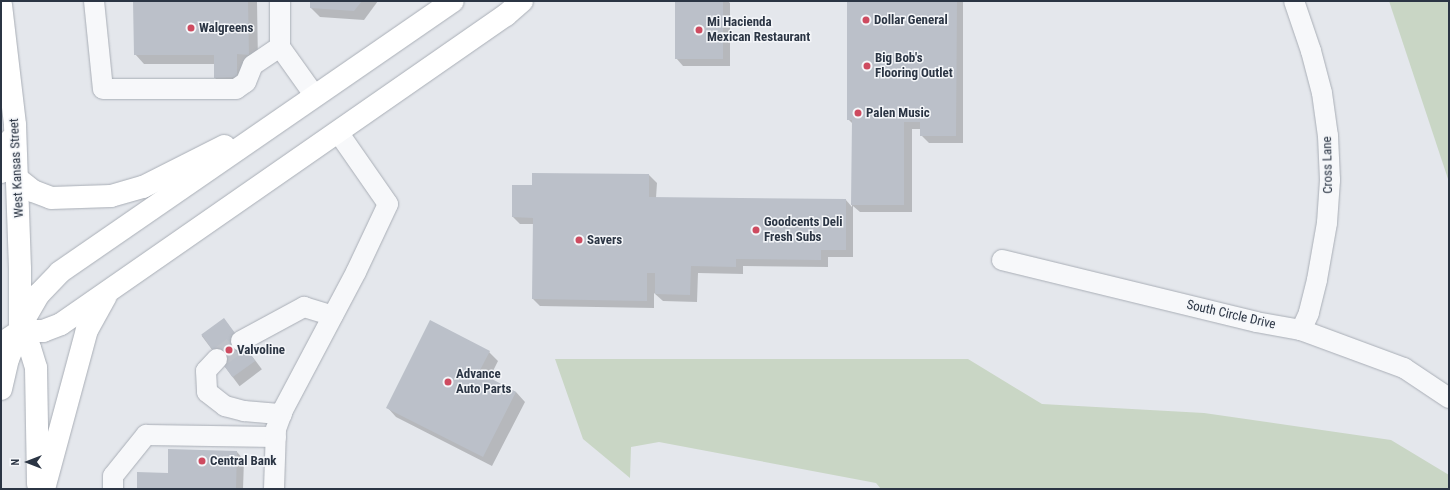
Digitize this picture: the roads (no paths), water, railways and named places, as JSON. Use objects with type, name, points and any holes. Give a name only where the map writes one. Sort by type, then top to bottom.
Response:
[{"type":"main road","points":[[1,344],[20,331],[39,294],[60,272],[453,1]]},
{"type":"main road","points":[[20,331],[43,331],[61,324],[338,132],[522,1]]},
{"type":"main road","name":"West Kansas Street","points":[[1,5],[15,124],[10,176],[20,331],[30,348],[36,368],[38,489]]},
{"type":"main road","points":[[10,176],[33,191],[51,198],[111,196],[143,187],[207,154],[256,137]]},
{"type":"main road","points":[[44,489],[87,330],[97,309],[114,287]]},
{"type":"main road","name":"West Kansas Street","points":[[1,389],[8,359],[20,331]]},
{"type":"street","points":[[94,1],[103,89],[236,89],[246,82],[253,65],[280,47]]},
{"type":"street","points":[[280,1],[280,47],[315,96]]},
{"type":"street","name":"Cross Lane","points":[[1294,1],[1311,51],[1322,93],[1328,136],[1330,180],[1327,223],[1317,280],[1309,313],[1301,330]]},
{"type":"street","points":[[274,489],[276,437],[282,414],[333,316],[388,204],[338,132]]},
{"type":"street","name":"South Circle Drive","points":[[1002,260],[1256,322],[1301,330],[1404,368],[1449,398]]},
{"type":"street","points":[[245,339],[304,307],[333,316]]},
{"type":"street","points":[[211,365],[207,392],[225,406],[244,411],[282,414]]},
{"type":"street","points":[[113,489],[113,476],[146,435],[276,437]]},
{"type":"tunnel","points":[[217,359],[241,341]]},
{"type":"place","name":"Dollar General","points":[[866,20]]},
{"type":"place","name":"Walgreens","points":[[191,28]]},
{"type":"place","name":"Mi Hacienda Mexican Restaurant","points":[[699,30]]},
{"type":"place","name":"Big Bob's Flooring Outlet","points":[[867,66]]},
{"type":"place","name":"Palen Music","points":[[858,113]]},
{"type":"place","name":"Goodcents Deli Fresh Subs","points":[[756,230]]},
{"type":"place","name":"Savers","points":[[579,240]]},
{"type":"place","name":"Valvoline","points":[[229,350]]},
{"type":"place","name":"Advance Auto Parts","points":[[448,382]]},
{"type":"place","name":"Central Bank","points":[[202,461]]}]
